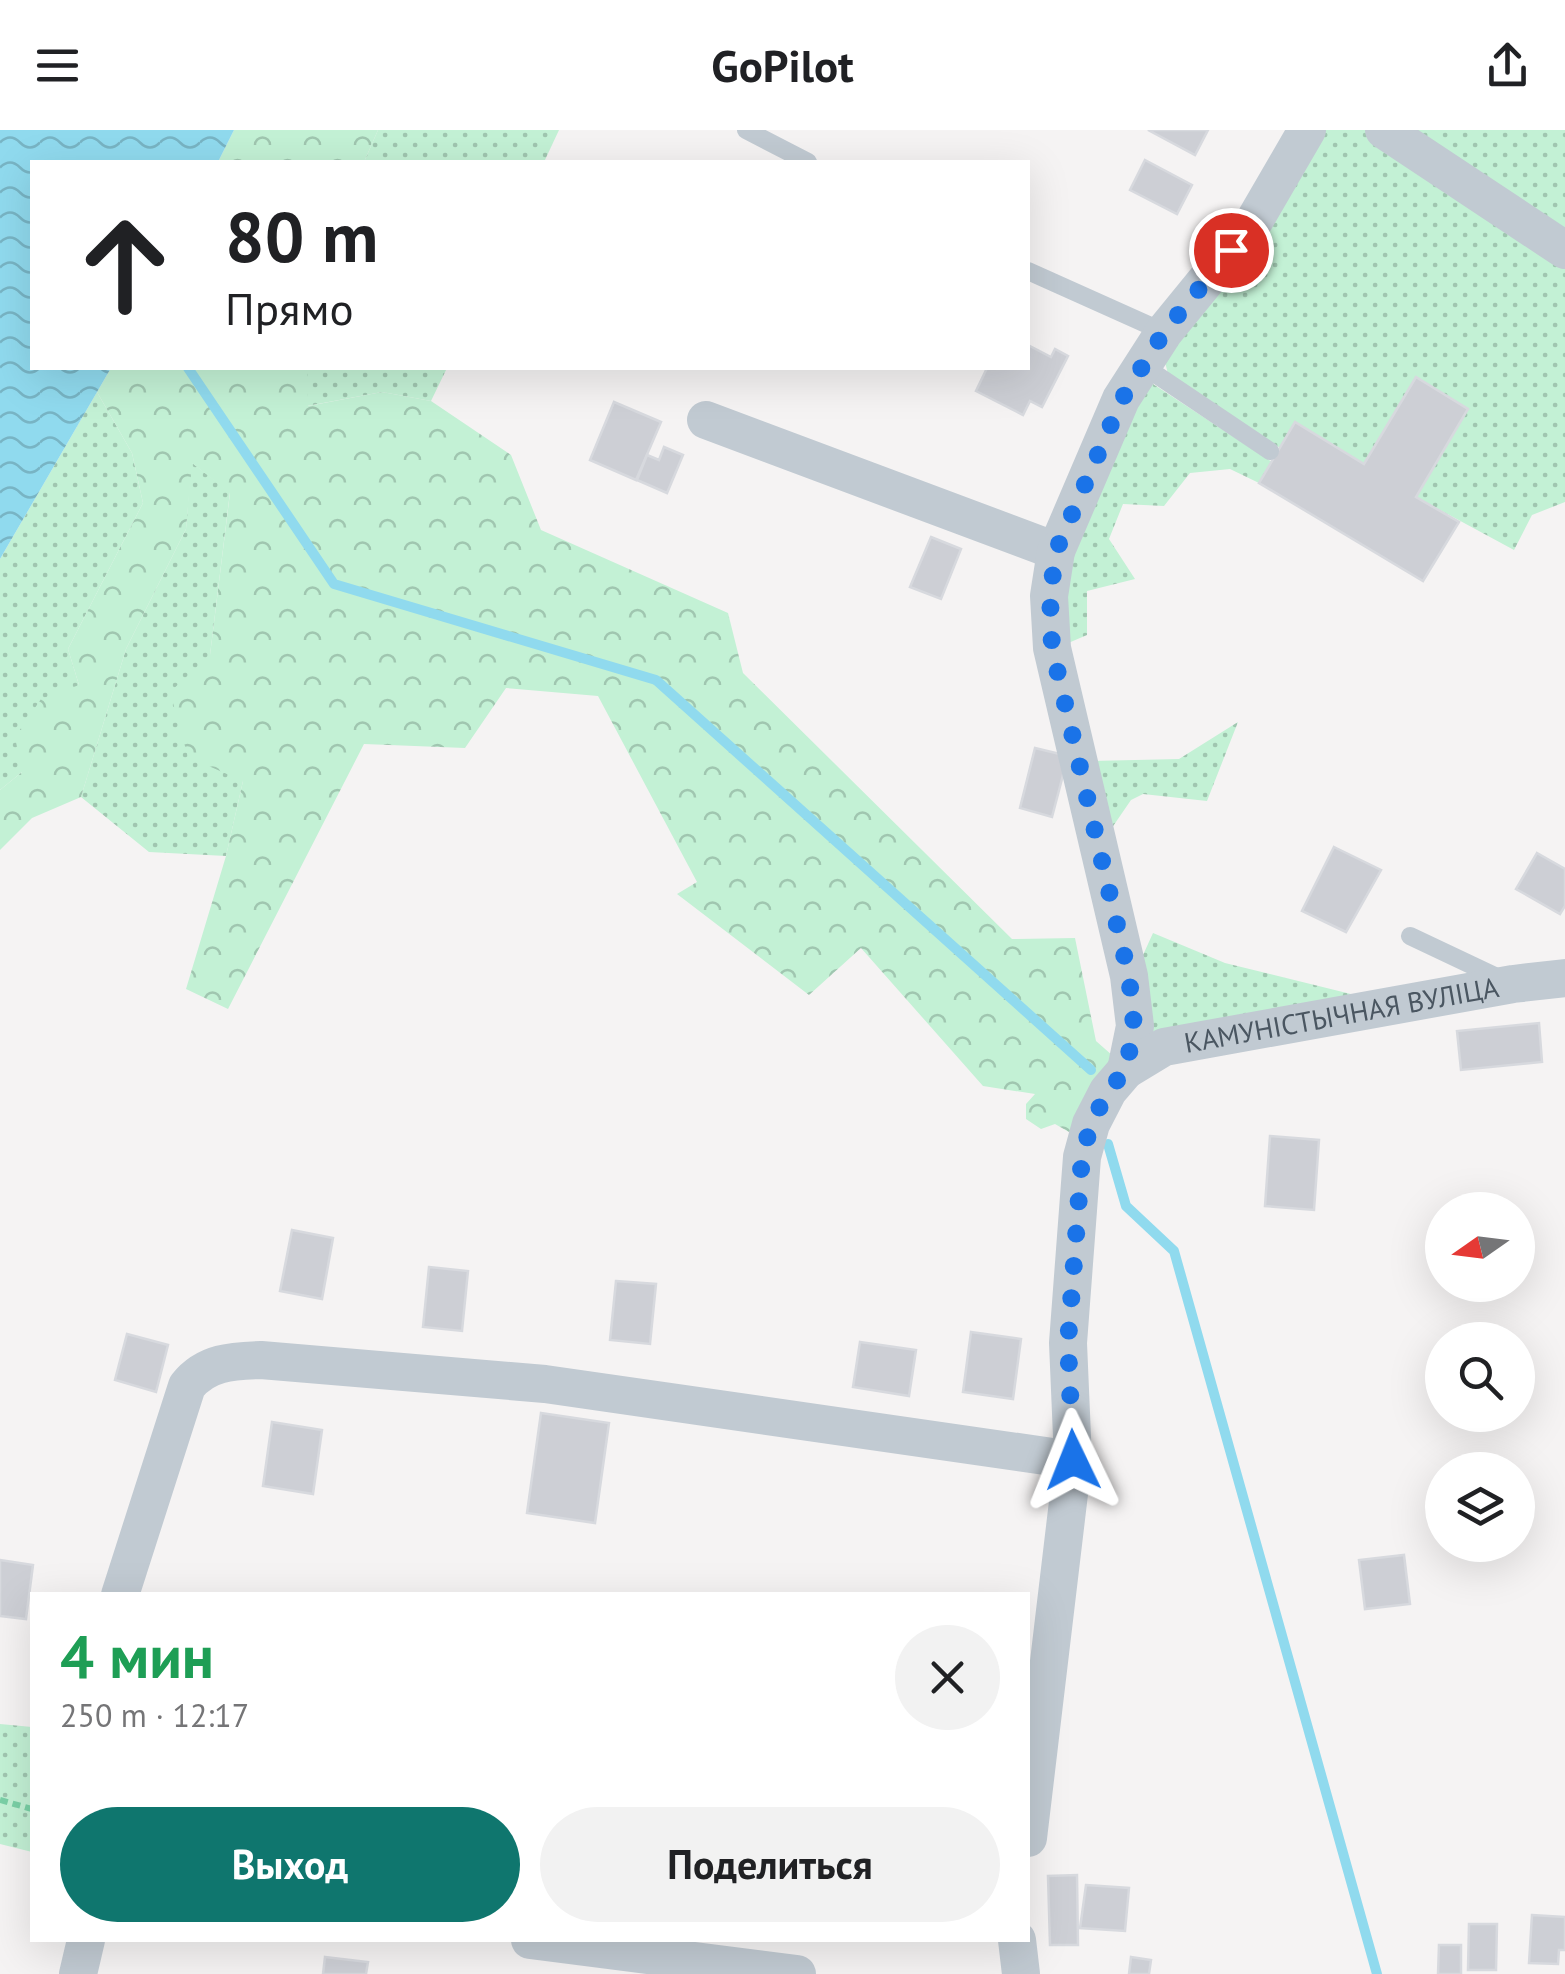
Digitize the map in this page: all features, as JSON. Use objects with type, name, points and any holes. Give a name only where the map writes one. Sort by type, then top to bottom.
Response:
[{"type":"street","points":[[1126,1070],[1134,1026],[1129,976],[1052,648],[1050,596],[1056,551],[1122,399],[1164,332],[1254,222],[1307,130]]},
{"type":"street","points":[[1384,130],[1565,250]]},
{"type":"street","points":[[706,420],[1056,551]]},
{"type":"street","name":"КАМУНІСТЫЧНАЯ ВУЛІЦА","points":[[1030,1821],[1073,1460],[1068,1342],[1082,1157],[1091,1124],[1108,1091],[1126,1070],[1164,1047],[1565,978]]},
{"type":"street","points":[[121,1592],[187,1386],[196,1374],[232,1362],[261,1360],[545,1384],[1073,1460]]},
{"type":"street","points":[[78,1974],[86,1942]]},
{"type":"street","points":[[546,1942],[797,1974]]},
{"type":"street","points":[[1017,1942],[1021,1974]]},
{"type":"lane","points":[[746,130],[804,160]]},
{"type":"lane","points":[[1030,272],[1164,332]]},
{"type":"lane","points":[[1142,366],[1270,450]]},
{"type":"lane","points":[[1410,936],[1513,984]]},
{"type":"path","points":[[0,1800],[30,1808]]},
{"type":"green space","points":[[234,130],[378,130],[365,160],[219,160]]},
{"type":"green space","points":[[378,130],[559,130],[545,160],[365,160]]},
{"type":"green space","points":[[1323,130],[1366,130],[1565,262],[1565,502],[1532,515],[1514,550],[1416,497],[1416,378],[1364,464],[1280,448],[1168,374],[1164,358]]},
{"type":"green space","points":[[1402,130],[1565,130],[1565,237]]},
{"type":"green space","points":[[110,370],[307,370],[308,406],[382,392],[431,401],[511,455],[541,530],[728,613],[743,673],[1012,939],[1075,938],[1096,1041],[1121,1063],[1082,1124],[1069,1132],[1055,1124],[1041,1129],[1026,1119],[1026,1104],[1035,1094],[983,1086],[861,948],[809,995],[677,894],[697,882],[598,696],[506,688],[465,748],[364,744],[228,1009],[186,989],[226,856],[243,781],[188,757],[170,692],[210,655],[230,493],[192,463],[186,529],[126,649],[81,797],[32,818],[0,850],[0,790],[22,772],[15,737],[41,699],[79,685],[68,649],[143,503],[132,453],[97,392]]},
{"type":"green space","points":[[307,370],[446,370],[431,401],[382,392],[307,406]]},
{"type":"green space","points":[[1153,384],[1272,462],[1259,483],[1230,469],[1190,473],[1164,506],[1123,504],[1109,539],[1135,579],[1087,591],[1087,635],[1059,647],[1067,543],[1143,385]]},
{"type":"green space","points":[[97,392],[132,453],[143,503],[68,649],[79,685],[22,772],[0,790],[0,559]]},
{"type":"green space","points":[[191,462],[230,492],[210,655],[243,781],[226,856],[149,852],[81,797],[126,649],[186,529]]},
{"type":"green space","points":[[1238,722],[1207,801],[1143,794],[1131,800],[1107,835],[1091,761],[1179,759]]},
{"type":"green space","points":[[1153,933],[1225,963],[1359,996],[1121,1063],[1143,955]]},
{"type":"green space","points":[[0,1724],[30,1727],[30,1852],[0,1844]]},
{"type":"water","points":[[0,130],[234,130],[219,160],[30,160],[30,370],[110,370],[0,559]]},
{"type":"building","points":[[1148,130],[1208,130],[1195,155]]},
{"type":"building","points":[[1145,160],[1192,185],[1177,214],[1130,190]]},
{"type":"building","points":[[1030,346],[1051,357],[1055,349],[1068,356],[1042,407],[1030,401],[1023,415],[976,391],[986,370],[1030,370]]},
{"type":"building","points":[[1416,377],[1468,409],[1416,497],[1459,522],[1423,581],[1259,483],[1295,422],[1364,464]]},
{"type":"building","points":[[614,402],[661,422],[636,480],[590,460]]},
{"type":"building","points":[[664,447],[683,455],[667,493],[637,480],[647,455],[659,460]]},
{"type":"building","points":[[931,537],[961,549],[941,599],[910,587]]},
{"type":"building","points":[[1035,748],[1068,756],[1052,817],[1020,808]]},
{"type":"building","points":[[1334,847],[1381,870],[1346,932],[1302,911]]},
{"type":"building","points":[[1537,853],[1565,869],[1565,906],[1560,914],[1516,889]]},
{"type":"building","points":[[1539,1023],[1542,1062],[1461,1070],[1457,1031]]},
{"type":"building","points":[[1270,1136],[1319,1140],[1314,1210],[1265,1206]]},
{"type":"building","points":[[292,1230],[333,1238],[322,1299],[280,1291]]},
{"type":"building","points":[[429,1267],[468,1271],[462,1331],[423,1327]]},
{"type":"building","points":[[616,1281],[656,1284],[650,1344],[610,1340]]},
{"type":"building","points":[[971,1332],[1021,1339],[1013,1399],[963,1392]]},
{"type":"building","points":[[127,1334],[168,1345],[156,1392],[115,1380]]},
{"type":"building","points":[[860,1342],[916,1350],[909,1396],[853,1387]]},
{"type":"building","points":[[541,1413],[609,1423],[595,1523],[527,1513]]},
{"type":"building","points":[[272,1422],[322,1430],[313,1494],[263,1486]]},
{"type":"building","points":[[1404,1555],[1410,1604],[1365,1609],[1359,1560]]},
{"type":"building","points":[[0,1560],[33,1565],[26,1619],[0,1616]]},
{"type":"building","points":[[1077,1875],[1078,1945],[1050,1945],[1048,1876]]},
{"type":"building","points":[[1086,1885],[1129,1888],[1125,1931],[1080,1928]]},
{"type":"building","points":[[1532,1915],[1565,1917],[1565,1950],[1559,1950],[1558,1964],[1529,1963]]},
{"type":"building","points":[[1469,1924],[1497,1924],[1496,1970],[1468,1970]]},
{"type":"building","points":[[1439,1945],[1461,1945],[1461,1974],[1438,1974]]},
{"type":"building","points":[[325,1957],[368,1962],[366,1974],[323,1974]]},
{"type":"building","points":[[1131,1957],[1151,1960],[1149,1974],[1129,1974]]},
{"type":"waterway","points":[[189,370],[334,584],[656,680],[1091,1070]]},
{"type":"waterway","points":[[1108,1144],[1126,1206],[1174,1251],[1377,1974]]},
{"type":"route","points":[[1073,1460],[1068,1342],[1082,1157],[1091,1124],[1108,1091],[1126,1070],[1134,1026],[1129,976],[1052,648],[1050,596],[1056,551],[1122,399],[1164,332],[1231,250]]}]
